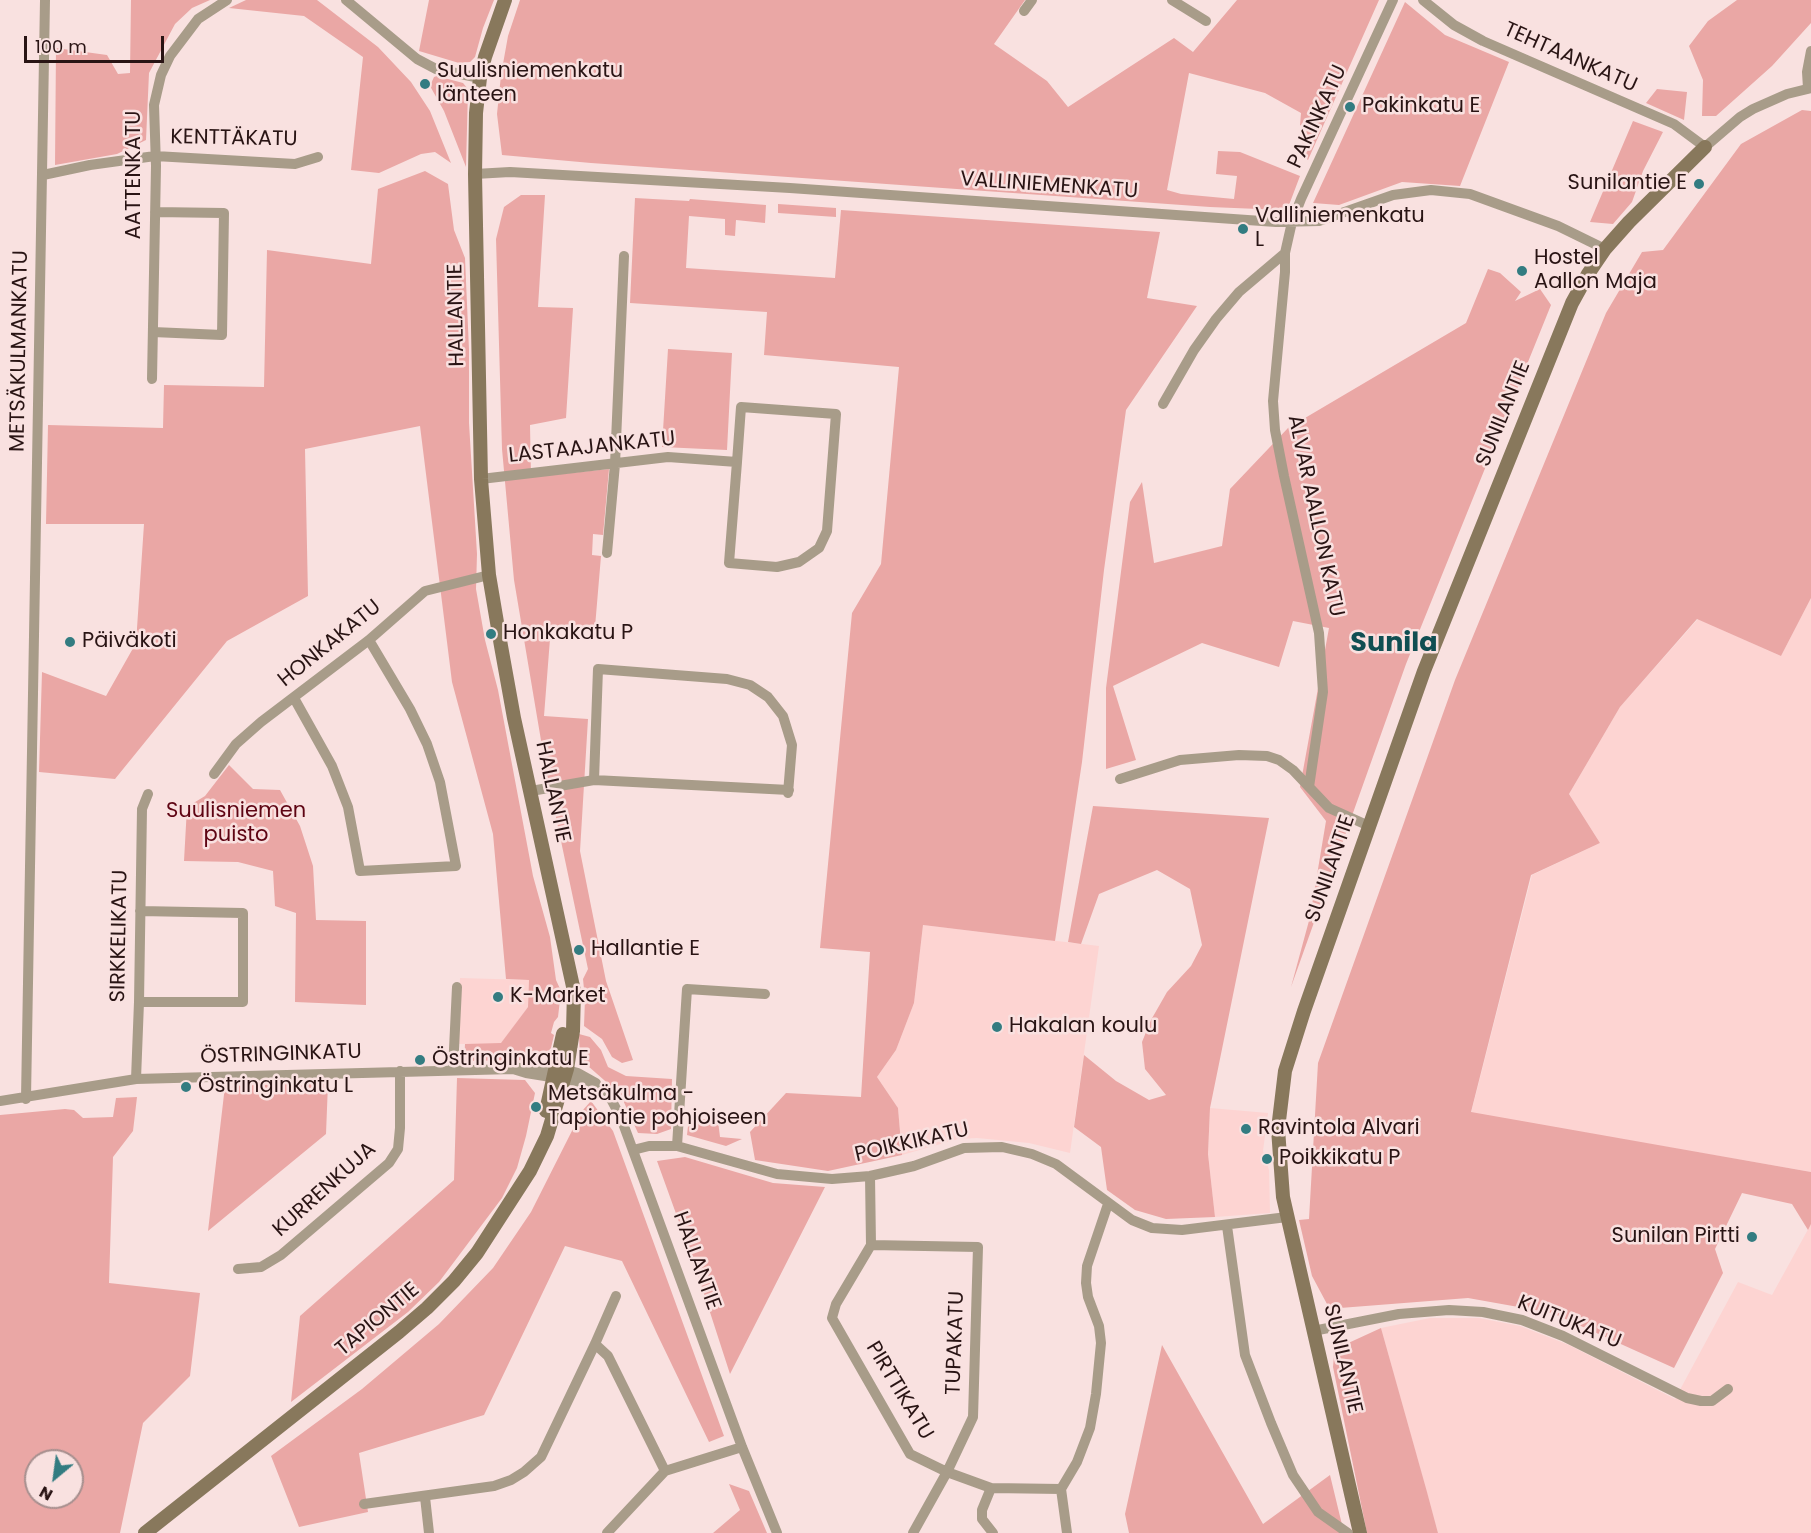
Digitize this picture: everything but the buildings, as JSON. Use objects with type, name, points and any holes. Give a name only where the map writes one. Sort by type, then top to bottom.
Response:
[{"type":"street","name":"METSÄKULMANKATU","points":[[26,1099],[45,0]]},
{"type":"street","name":"AATTENKATU","points":[[152,379],[154,105],[161,75],[170,56],[198,19],[227,0]]},
{"type":"street","name":"HALLANTIE","points":[[505,0],[490,40],[480,78],[476,113],[475,174],[481,479],[489,575],[514,718],[568,963],[567,1004],[560,1073],[599,1090],[611,1099],[621,1118],[742,1447],[777,1533]]},
{"type":"street","points":[[1024,11],[1032,0]]},
{"type":"street","points":[[1173,0],[1206,21]]},
{"type":"street","name":"PAKINKATU","points":[[1285,253],[1292,222],[1393,0]]},
{"type":"street","name":"TEHTAANKATU","points":[[1423,0],[1454,25],[1483,41],[1674,124],[1705,147]]},
{"type":"street","points":[[351,1],[417,59],[436,69],[480,78]]},
{"type":"street","points":[[1705,147],[1740,117],[1777,98],[1810,88],[1807,72],[1811,51]]},
{"type":"street","name":"SUNILANTIE","points":[[1360,1533],[1287,1217],[1279,1159],[1278,1129],[1286,1071],[1300,1020],[1424,671],[1572,303],[1605,249],[1705,147]]},
{"type":"street","name":"KENTTÄKATU","points":[[43,175],[90,165],[155,156],[295,164],[318,157]]},
{"type":"street","name":"VALLINIEMENKATU","points":[[475,174],[510,172],[790,188],[1292,222],[1319,221],[1393,195],[1417,191],[1452,192],[1470,194],[1558,226],[1605,249]]},
{"type":"street","points":[[153,332],[222,335],[224,213],[155,212]]},
{"type":"street","points":[[1163,404],[1194,350],[1216,319],[1239,292],[1285,253]]},
{"type":"street","name":"ALVAR AALLON KATU","points":[[1285,253],[1273,401],[1275,430],[1284,476],[1319,633],[1323,692],[1309,787]]},
{"type":"street","points":[[607,553],[615,464],[624,256]]},
{"type":"street","points":[[741,407],[836,414],[828,531],[819,548],[799,562],[777,567],[729,563],[736,462],[741,407]]},
{"type":"street","name":"LASTAAJANKATU","points":[[481,479],[668,457],[736,462]]},
{"type":"street","name":"HONKAKATU","points":[[214,774],[236,744],[261,722],[369,640],[425,591],[489,575]]},
{"type":"street","points":[[294,698],[332,766],[344,796],[360,871],[456,866],[440,782],[427,744],[410,709],[369,640]]},
{"type":"street","points":[[531,791],[594,780],[788,791],[792,745],[783,716],[768,697],[750,686],[727,679],[598,669],[594,780]]},
{"type":"street","points":[[1120,778],[1180,760],[1239,755],[1267,756],[1279,760],[1293,770],[1329,808],[1368,826]]},
{"type":"street","name":"SIRKKELIKATU","points":[[135,1079],[139,1002],[142,809],[148,794]]},
{"type":"street","points":[[139,1002],[243,1002],[243,913],[140,911]]},
{"type":"street","points":[[453,1070],[456,987]]},
{"type":"street","points":[[677,1146],[687,989],[765,994]]},
{"type":"street","name":"ÖSTRINGINKATU","points":[[0,1101],[26,1099],[135,1079],[513,1068],[560,1073]]},
{"type":"street","name":"KURRENKUJA","points":[[237,1269],[261,1267],[281,1255],[389,1163],[398,1149],[400,1071]]},
{"type":"street","name":"TAPIONTIE","points":[[145,1533],[307,1406],[427,1308],[454,1281],[477,1253],[523,1183],[560,1073]]},
{"type":"street","name":"POIKKIKATU","points":[[633,1150],[649,1146],[677,1146],[777,1174],[832,1179],[870,1176],[914,1166],[964,1148],[1002,1147],[1032,1154],[1056,1164],[1132,1220],[1152,1228],[1182,1230],[1287,1217]]},
{"type":"street","points":[[870,1176],[871,1245]]},
{"type":"street","points":[[1067,1533],[1061,1489],[1077,1462],[1090,1428],[1101,1343],[1099,1326],[1088,1297],[1087,1266],[1108,1204]]},
{"type":"street","points":[[1227,1226],[1245,1355],[1271,1423],[1293,1475],[1318,1512],[1347,1533]]},
{"type":"street","name":"TUPAKATU","points":[[871,1245],[978,1247],[973,1417],[947,1472],[913,1533]]},
{"type":"street","name":"PIRTTIKATU","points":[[871,1245],[836,1304],[832,1318],[910,1454],[947,1472],[991,1488],[1061,1489]]},
{"type":"street","points":[[364,1504],[494,1486],[524,1472],[541,1457],[616,1296]]},
{"type":"street","name":"KUITUKATU","points":[[1313,1331],[1399,1314],[1449,1310],[1483,1312],[1522,1320],[1563,1336],[1687,1398],[1712,1401],[1728,1389]]},
{"type":"street","points":[[595,1344],[608,1356],[665,1471]]},
{"type":"street","points":[[607,1533],[665,1471],[742,1447]]},
{"type":"street","points":[[991,1488],[982,1510],[982,1519],[993,1533]]},
{"type":"street","points":[[425,1497],[429,1533]]},
{"type":"shaded area","points":[[1811,598],[1811,1172],[1471,1113],[1532,875],[1600,843],[1569,794],[1620,707],[1698,619],[1781,656]]},
{"type":"shaded area","name":"Hakalan koulu","points":[[923,925],[1099,946],[1070,1153],[1029,1143],[977,1138],[958,1139],[902,1155],[898,1108],[877,1077],[896,1050],[914,1003]]},
{"type":"shaded area","points":[[460,978],[529,980],[528,1007],[501,1044],[458,1044]]},
{"type":"shaded area","points":[[1210,1108],[1268,1113],[1263,1151],[1269,1170],[1270,1213],[1215,1217],[1208,1154]]},
{"type":"shaded area","points":[[1811,1224],[1811,1533],[1438,1533],[1381,1328],[1430,1318],[1479,1318],[1520,1326],[1569,1345],[1675,1399],[1738,1282],[1772,1295]]},
{"type":"green space","points":[[131,0],[210,0],[192,8],[175,24],[149,73],[146,140],[117,154],[55,165],[56,48],[107,55],[118,74],[130,73]]},
{"type":"green space","points":[[246,0],[317,0],[378,47],[411,82],[430,111],[451,163],[435,152],[421,154],[379,173],[351,170],[363,57],[304,16],[229,8]]},
{"type":"green space","points":[[429,0],[494,0],[475,57],[470,62],[459,63],[419,51]]},
{"type":"green space","points":[[520,0],[1025,0],[994,44],[1047,81],[1068,107],[1174,38],[1193,52],[1237,0],[1379,0],[1308,160],[1299,151],[1307,130],[1300,125],[1301,113],[1265,93],[1189,73],[1167,190],[1181,194],[1234,199],[1237,176],[1216,174],[1218,151],[1240,152],[1300,176],[1289,205],[1283,210],[1210,207],[502,155],[497,114],[501,75],[508,36]]},
{"type":"green space","points":[[1737,0],[1811,0],[1811,23],[1772,66],[1716,116],[1702,116],[1703,80],[1689,46],[1708,21]]},
{"type":"green space","points":[[1405,2],[1445,35],[1509,62],[1460,186],[1402,182],[1339,205],[1313,203]]},
{"type":"green space","points":[[434,77],[463,83],[468,89],[466,167],[444,111],[430,86]]},
{"type":"green space","points":[[1657,89],[1687,92],[1684,120],[1646,103]]},
{"type":"green space","points":[[1802,110],[1811,111],[1811,598],[1781,656],[1697,619],[1620,707],[1569,794],[1600,843],[1531,875],[1471,1112],[1811,1172],[1811,1224],[1808,1230],[1792,1204],[1742,1193],[1715,1249],[1723,1273],[1674,1368],[1552,1313],[1468,1298],[1340,1308],[1327,1304],[1312,1276],[1299,1220],[1309,1219],[1318,1063],[1455,680],[1606,313],[1642,252],[1663,250],[1741,144]]},
{"type":"green space","points":[[1633,121],[1663,132],[1643,171],[1632,202],[1613,224],[1590,222]]},
{"type":"green space","points":[[425,171],[448,184],[454,230],[465,258],[469,423],[477,554],[476,589],[485,640],[498,690],[533,876],[550,937],[556,980],[561,991],[558,1017],[551,1033],[554,1035],[551,1048],[544,1056],[530,1060],[464,1061],[465,1044],[501,1043],[528,1007],[529,980],[506,979],[493,834],[452,682],[420,426],[305,449],[308,596],[227,641],[115,779],[39,772],[42,672],[106,696],[136,643],[144,524],[46,524],[48,425],[163,428],[164,385],[264,387],[267,250],[371,264],[378,189]]},
{"type":"green space","points":[[521,195],[545,195],[538,307],[573,308],[566,418],[530,425],[531,477],[609,469],[603,535],[593,534],[592,555],[601,556],[595,627],[551,626],[544,716],[588,719],[580,851],[606,981],[633,1060],[622,1063],[612,1057],[602,1039],[584,1026],[583,979],[588,969],[546,770],[514,580],[502,449],[496,239],[504,207]]},
{"type":"green space","points":[[635,198],[689,201],[690,199],[766,205],[765,223],[736,220],[735,236],[725,235],[725,219],[689,216],[686,268],[835,278],[841,210],[1160,232],[1147,298],[1197,306],[1126,410],[1104,570],[1082,762],[1055,941],[923,925],[914,1003],[896,1050],[877,1077],[898,1108],[902,1155],[828,1171],[755,1160],[750,1132],[786,1093],[861,1097],[870,952],[820,948],[852,613],[881,564],[899,367],[764,355],[767,312],[630,303]]},
{"type":"green space","points":[[778,204],[836,208],[836,217],[778,213]]},
{"type":"green space","points":[[1488,269],[1500,273],[1521,292],[1515,301],[1540,289],[1551,305],[1406,664],[1291,987],[1310,917],[1326,821],[1300,787],[1329,628],[1293,621],[1279,667],[1202,643],[1113,686],[1136,760],[1106,769],[1106,688],[1130,502],[1142,482],[1154,563],[1222,546],[1230,489],[1288,428],[1466,323]]},
{"type":"green space","points":[[668,349],[732,353],[727,450],[662,447]]},
{"type":"green space","name":"Suulisniemen puisto","points":[[229,765],[253,789],[280,790],[300,826],[313,866],[316,920],[366,921],[366,1005],[295,1002],[296,913],[275,906],[273,871],[238,862],[184,861],[187,807],[205,796]]},
{"type":"green space","points":[[1093,806],[1269,818],[1210,1108],[1208,1154],[1215,1217],[1166,1219],[1135,1210],[1107,1190],[1101,1147],[1074,1127],[1084,1055],[1116,1081],[1149,1100],[1166,1095],[1145,1069],[1142,1042],[1167,992],[1191,966],[1202,945],[1190,889],[1157,870],[1099,894],[1081,944],[1068,942]]},
{"type":"green space","points":[[579,1034],[590,1037],[601,1050],[608,1067],[626,1076],[672,1079],[671,1129],[657,1134],[638,1133],[622,1098],[580,1059]]},
{"type":"green space","points":[[457,1078],[525,1080],[535,1093],[517,1168],[502,1198],[439,1282],[408,1312],[291,1402],[300,1316],[454,1180]]},
{"type":"green space","points":[[328,1083],[326,1134],[208,1231],[225,1086]]},
{"type":"green space","points":[[137,1097],[133,1131],[113,1157],[109,1283],[200,1293],[190,1376],[143,1423],[120,1533],[0,1533],[0,1115],[65,1109],[74,1110],[83,1118],[113,1117],[116,1098]]},
{"type":"green space","points":[[591,1101],[613,1131],[724,1436],[709,1442],[622,1261],[565,1246],[484,1415],[359,1453],[368,1512],[299,1527],[271,1456],[362,1389],[439,1324],[493,1268],[531,1212],[582,1111]]},
{"type":"green space","points":[[689,1117],[718,1121],[720,1137],[742,1139],[726,1146],[687,1135]]},
{"type":"green space","points":[[685,1157],[773,1183],[825,1187],[730,1374],[696,1269],[657,1161]]},
{"type":"green space","points":[[1381,1328],[1438,1533],[1367,1533],[1333,1367],[1334,1356],[1344,1345]]},
{"type":"green space","points":[[1162,1345],[1263,1524],[1330,1475],[1344,1533],[1129,1533],[1125,1514]]},
{"type":"green space","points":[[729,1484],[749,1491],[767,1533],[713,1533],[740,1510]]},
{"type":"place","name":"Suulisniemenkatu länteen","points":[[425,84]]},
{"type":"place","name":"Pakinkatu E","points":[[1350,107]]},
{"type":"place","name":"Sunilantie E","points":[[1699,184]]},
{"type":"place","name":"Valliniemenkatu L","points":[[1243,229]]},
{"type":"place","name":"Hostel Aallon Maja","points":[[1522,271]]},
{"type":"place","name":"Honkakatu P","points":[[491,634]]},
{"type":"place","name":"Päiväkoti","points":[[70,642]]},
{"type":"place","name":"Hallantie E","points":[[579,950]]},
{"type":"place","name":"K-Market","points":[[498,997]]},
{"type":"place","name":"Hakalan koulu","points":[[997,1027]]},
{"type":"place","name":"Östringinkatu E","points":[[420,1060]]},
{"type":"place","name":"Östringinkatu L","points":[[186,1087]]},
{"type":"place","name":"Metsäkulma - Tapiontie pohjoiseen","points":[[536,1107]]},
{"type":"place","name":"Ravintola Alvari","points":[[1246,1129]]},
{"type":"place","name":"Poikkikatu P","points":[[1267,1159]]},
{"type":"place","name":"Sunilan Pirtti","points":[[1752,1237]]},
{"type":"district","name":"Sunila","points":[[1394,644]]}]
